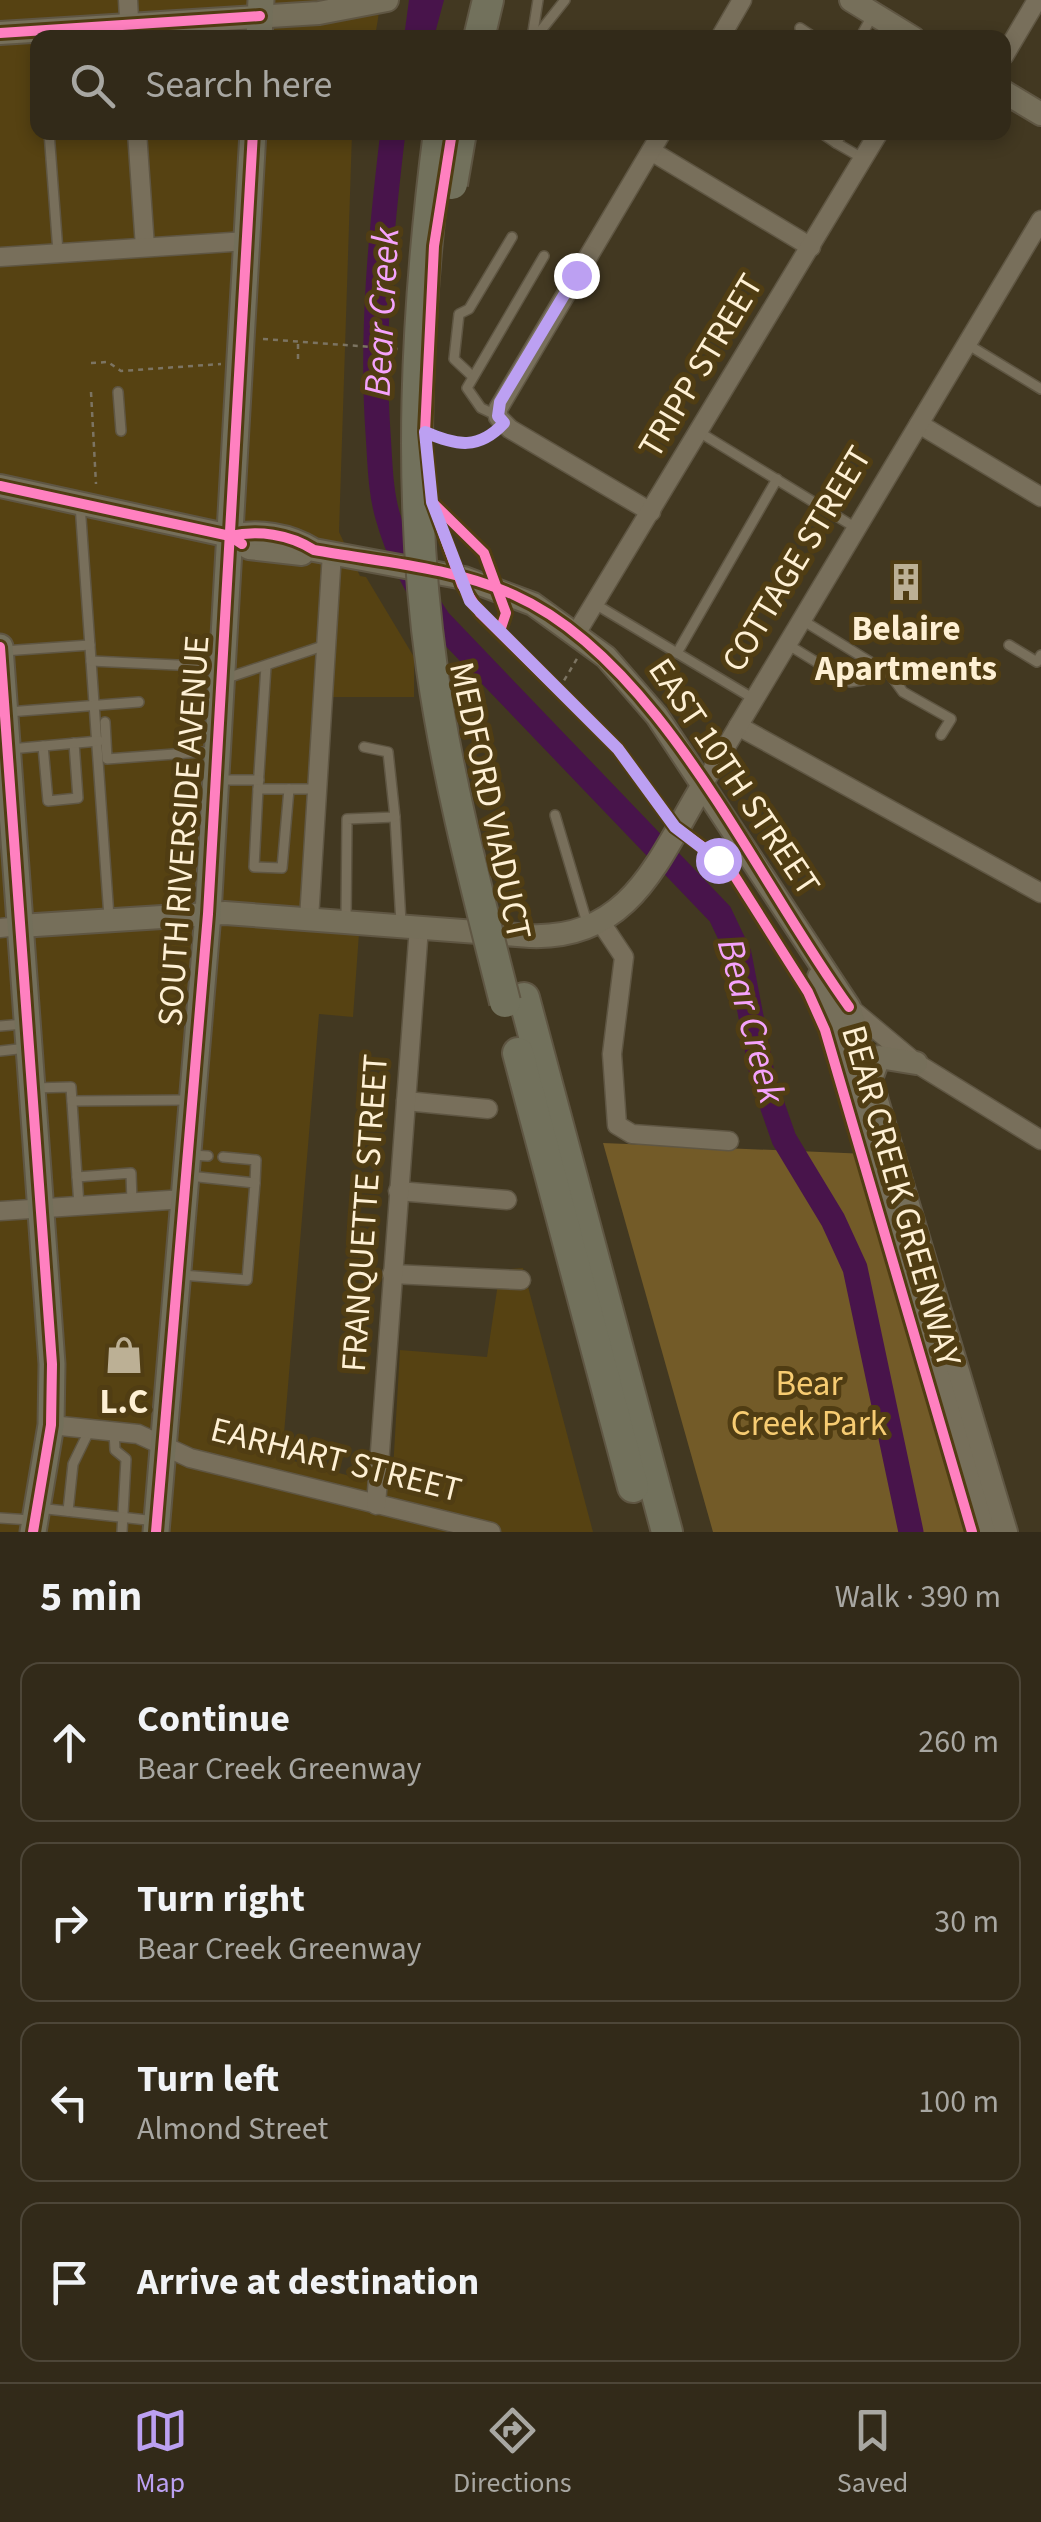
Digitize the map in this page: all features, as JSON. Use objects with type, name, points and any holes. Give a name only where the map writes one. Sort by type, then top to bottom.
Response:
[{"type":"highway","points":[[461,30],[468,0]]},
{"type":"highway","points":[[481,30],[488,0]]},
{"type":"highway","name":"MEDFORD VIADUCT","points":[[438,140],[424,246],[416,404],[424,598],[453,788],[514,1000]]},
{"type":"highway","name":"MEDFORD VIADUCT","points":[[460,140],[444,250],[438,345],[436,464],[444,596],[473,784],[514,1000]]},
{"type":"highway","points":[[514,1000],[646,1532]]},
{"type":"highway","points":[[514,1000],[667,1532]]},
{"type":"main road","name":"SOUTH RIVERSIDE AVENUE","points":[[156,1526],[178,1274],[192,1171],[193,1100],[208,914],[253,140]]},
{"type":"main road","points":[[0,649],[8,749],[10,927],[28,1036],[52,1364],[50,1425],[34,1520]]},
{"type":"street","points":[[725,30],[742,0]]},
{"type":"street","points":[[850,0],[900,30]]},
{"type":"street","points":[[1011,44],[1037,0]]},
{"type":"street","points":[[66,30],[129,20],[260,18],[348,10],[383,2]]},
{"type":"street","points":[[0,34],[30,34]]},
{"type":"street","points":[[1011,96],[1041,114]]},
{"type":"street","points":[[138,140],[145,247]]},
{"type":"street","points":[[651,512],[510,428],[498,416],[500,402],[657,140]]},
{"type":"street","name":"TRIPP STREET","points":[[578,644],[595,604],[875,140]]},
{"type":"street","points":[[651,151],[811,247]]},
{"type":"street","name":"COTTAGE STREET","points":[[602,922],[645,880],[1041,220]]},
{"type":"street","points":[[0,257],[247,241]]},
{"type":"street","points":[[919,424],[1041,497]]},
{"type":"street","name":"EAST 10TH STREET","points":[[0,486],[230,536],[249,548],[298,556],[332,553],[488,586],[534,604],[637,690],[849,1007],[916,1063],[1041,1140]]},
{"type":"street","points":[[309,919],[332,553]]},
{"type":"street","points":[[738,726],[1041,894]]},
{"type":"street","points":[[10,927],[208,914],[548,936],[602,922],[624,957],[612,1054],[614,1117],[623,1131],[729,1141]]},
{"type":"street","name":"FRANQUETTE STREET","points":[[376,1505],[406,1100],[410,926]]},
{"type":"street","points":[[809,950],[832,1012],[984,1532]]},
{"type":"street","points":[[849,1007],[1006,1532]]},
{"type":"street","points":[[871,1079],[871,1068],[878,1057],[916,1063]]},
{"type":"street","points":[[406,1100],[488,1109]]},
{"type":"street","points":[[0,1211],[132,1202],[192,1171]]},
{"type":"street","points":[[398,1191],[508,1200]]},
{"type":"street","points":[[392,1274],[521,1280]]},
{"type":"street","name":"EARHART STREET","points":[[50,1425],[114,1431],[163,1442],[190,1458],[492,1532]]},
{"type":"lane","points":[[534,30],[538,0]]},
{"type":"lane","points":[[540,30],[565,0]]},
{"type":"lane","points":[[865,30],[874,14]]},
{"type":"lane","points":[[50,140],[58,252]]},
{"type":"lane","points":[[833,140],[864,159]]},
{"type":"lane","points":[[471,375],[454,359],[459,314],[468,309],[512,237]]},
{"type":"lane","points":[[498,416],[470,398],[467,388],[471,375],[544,256]]},
{"type":"lane","points":[[967,344],[1041,389]]},
{"type":"lane","points":[[118,392],[121,431]]},
{"type":"lane","points":[[700,432],[856,528]]},
{"type":"lane","points":[[676,653],[777,480]]},
{"type":"lane","points":[[80,504],[94,704],[107,759],[218,751]]},
{"type":"lane","points":[[595,604],[754,699]]},
{"type":"lane","points":[[802,620],[890,674],[903,692],[950,719],[941,735]]},
{"type":"lane","points":[[787,644],[826,668]]},
{"type":"lane","points":[[0,649],[90,645]]},
{"type":"lane","points":[[91,661],[222,673],[266,666],[326,645]]},
{"type":"lane","points":[[1009,645],[1040,660]]},
{"type":"lane","points":[[838,675],[850,682],[863,680],[876,665]]},
{"type":"lane","points":[[266,666],[254,867],[282,868],[289,789]]},
{"type":"lane","points":[[3,708],[138,702]]},
{"type":"lane","points":[[105,722],[101,741],[109,920]]},
{"type":"lane","points":[[8,749],[101,741]]},
{"type":"lane","points":[[43,746],[48,801],[78,798],[74,744]]},
{"type":"lane","points":[[364,747],[388,752],[410,926]]},
{"type":"lane","points":[[216,780],[317,789]]},
{"type":"lane","points":[[555,814],[602,922]]},
{"type":"lane","points":[[346,922],[347,819],[395,816]]},
{"type":"lane","points":[[0,1026],[28,1036]]},
{"type":"lane","points":[[0,1051],[28,1036]]},
{"type":"lane","points":[[32,1088],[71,1087],[79,1205]]},
{"type":"lane","points":[[72,1101],[193,1100]]},
{"type":"lane","points":[[178,1274],[247,1280],[256,1160],[223,1157]]},
{"type":"lane","points":[[192,1171],[255,1183]]},
{"type":"lane","points":[[77,1177],[131,1173],[132,1202]]},
{"type":"lane","points":[[68,1511],[73,1464],[90,1429]]},
{"type":"lane","points":[[114,1431],[114,1450],[126,1459],[122,1532]]},
{"type":"lane","points":[[0,1518],[34,1520],[68,1511],[123,1516],[156,1526]]},
{"type":"path","points":[[242,337],[410,350]]},
{"type":"path","points":[[298,342],[298,359]]},
{"type":"path","points":[[90,362],[108,362],[121,372],[223,364]]},
{"type":"path","points":[[90,392],[96,484]]},
{"type":"path","points":[[559,689],[578,644]]},
{"type":"path","points":[[547,678],[571,701]]},
{"type":"shaded area","points":[[0,0],[381,0],[376,30],[30,30],[30,140],[352,140],[339,532],[360,576],[366,577],[414,657],[414,697],[332,697],[316,930],[359,933],[353,1017],[319,1014],[282,1458],[392,1487],[400,1350],[487,1357],[500,1270],[523,1268],[593,1532],[0,1532]]},
{"type":"shaded area","points":[[409,0],[444,0],[436,30],[405,30]]},
{"type":"green space","name":"Bear Creek Park","points":[[603,1143],[868,1154],[978,1532],[713,1532]]},
{"type":"waterway","name":"Bear Creek","points":[[392,140],[381,245],[376,395],[382,486],[397,544],[439,621],[720,914],[739,954],[763,1079],[784,1139],[833,1220],[855,1268],[911,1532]]},
{"type":"cycle path","points":[[46,30],[260,16]]},
{"type":"cycle path","points":[[0,33],[30,31]]},
{"type":"cycle path","points":[[156,1532],[208,914],[253,140]]},
{"type":"cycle path","name":"BEAR CREEK GREENWAY","points":[[451,140],[434,246],[425,432],[432,502],[462,585],[480,613],[618,749],[675,827],[727,864],[808,992],[825,1030],[972,1532]]},
{"type":"cycle path","points":[[0,486],[230,536],[242,544]]},
{"type":"cycle path","points":[[432,502],[484,553],[506,613],[500,631]]},
{"type":"cycle path","name":"BEAR CREEK GREENWAY","points":[[230,536],[273,535],[314,550],[466,578],[514,595],[566,626],[615,669],[660,720],[849,1007]]},
{"type":"cycle path","points":[[0,647],[52,1364],[51,1425],[33,1532]]},
{"type":"place","name":"Belaire Apartments","points":[[906,582]]},
{"type":"place","name":"L.C","points":[[124,1355]]},
{"type":"route","points":[[576,275],[500,402],[498,416],[504,423],[478,444],[463,444],[425,432],[432,502],[470,601],[618,749],[675,827],[718,860]]}]
